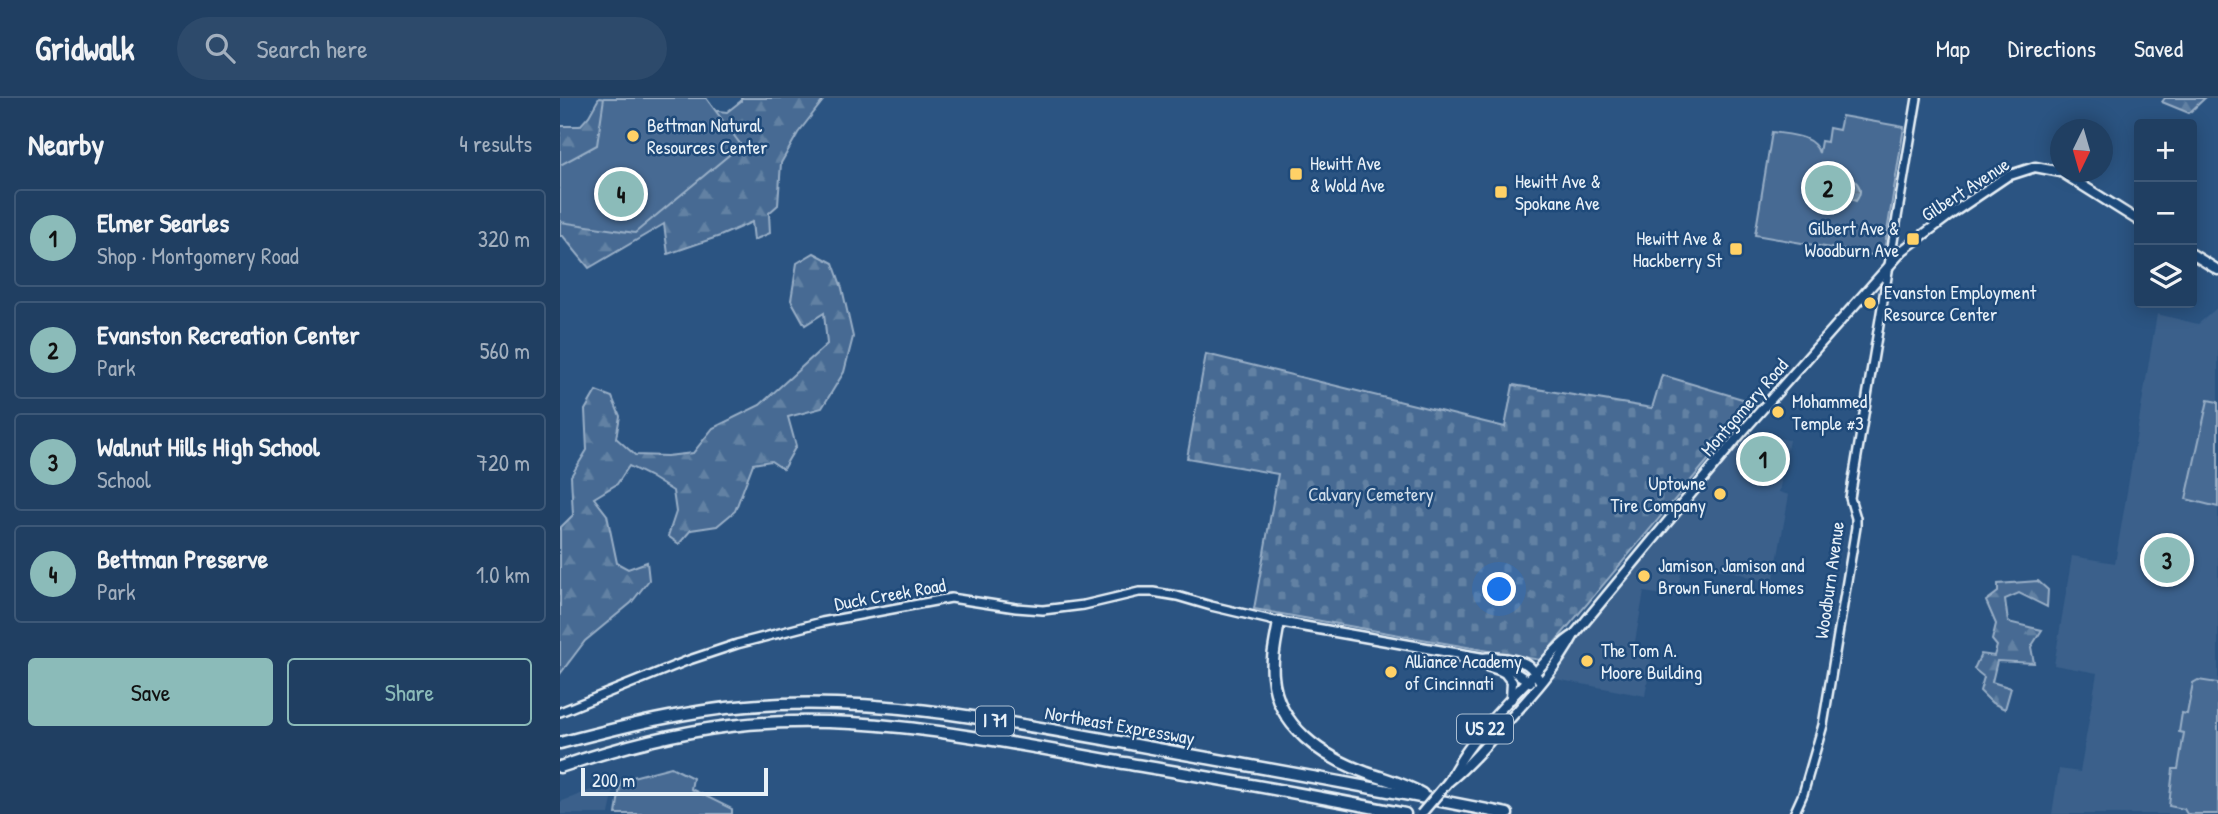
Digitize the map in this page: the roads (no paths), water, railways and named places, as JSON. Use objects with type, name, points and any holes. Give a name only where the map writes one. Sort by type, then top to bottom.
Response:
[{"type":"highway","points":[[1279,622],[1273,666],[1274,686],[1283,709],[1297,729],[1318,749],[1335,759],[1404,784],[1429,798]]},
{"type":"highway","name":"Northeast Expressway","points":[[560,743],[684,713],[747,706],[803,704],[884,706],[959,715],[1098,738],[1507,814]]},
{"type":"highway","name":"Northeast Expressway","points":[[560,767],[624,746],[733,726],[803,722],[863,724],[920,729],[999,741],[1405,814]]},
{"type":"main road","name":"Gilbert Avenue","points":[[1889,266],[1903,250],[1994,184],[2007,176],[2035,167],[2061,172],[2134,218]]},
{"type":"main road","points":[[2197,257],[2218,270]]},
{"type":"main road","name":"Montgomery Road","points":[[1420,814],[1448,782],[1467,768],[1539,684],[1567,649],[1574,635],[1742,432],[1889,266]]},
{"type":"main road","name":"Duck Creek Road","points":[[1279,622],[1483,658],[1532,677],[1539,684]]},
{"type":"main road","name":"Montgomery Road","points":[[1448,782],[1457,763],[1511,699],[1561,644],[1574,635]]},
{"type":"main road","points":[[1454,653],[1469,662],[1506,673],[1512,681],[1511,699]]},
{"type":"main road","name":"Duck Creek Road","points":[[1483,658],[1496,657],[1524,663],[1529,665],[1532,677]]},
{"type":"street","name":"Woodburn Avenue","points":[[1794,814],[1803,794],[1823,725],[1856,527],[1850,498],[1917,98]]},
{"type":"street","name":"Duck Creek Road","points":[[560,712],[689,660],[737,644],[800,627],[951,598],[1043,610],[1084,606],[1139,592],[1153,592],[1279,622]]},
{"type":"water","points":[[1836,181],[1847,183],[1849,188],[1855,181],[1860,191],[1856,201],[1845,197],[1843,206],[1833,205]]},
{"type":"place","name":"Bettman Natural Resources Center","points":[[633,136]]},
{"type":"place","name":"Hewitt Ave & Wold Ave","points":[[1296,174]]},
{"type":"place","name":"Evanston Recreation Center","points":[[1828,188]]},
{"type":"place","name":"Hewitt Ave & Spokane Ave","points":[[1501,192]]},
{"type":"place","name":"Bettman Preserve","points":[[621,194]]},
{"type":"place","name":"Gilbert Ave & Woodburn Ave","points":[[1913,239]]},
{"type":"place","name":"Hewitt Ave & Hackberry St","points":[[1736,249]]},
{"type":"place","name":"Evanston Employment Resource Center","points":[[1870,303]]},
{"type":"place","name":"Mohammed Temple #3","points":[[1778,412]]},
{"type":"place","name":"Elmer Searles","points":[[1763,459]]},
{"type":"place","name":"Uptowne Tire Company","points":[[1720,494]]},
{"type":"place","name":"Walnut Hills High School","points":[[2167,560]]},
{"type":"place","name":"Jamison, Jamison and Brown Funeral Homes","points":[[1644,576]]},
{"type":"place","name":"The Tom A. Moore Building","points":[[1587,661]]},
{"type":"place","name":"Alliance Academy of Cincinnati","points":[[1391,672]]},
{"type":"park label","name":"Calvary Cemetery","points":[[1371,494]]}]
